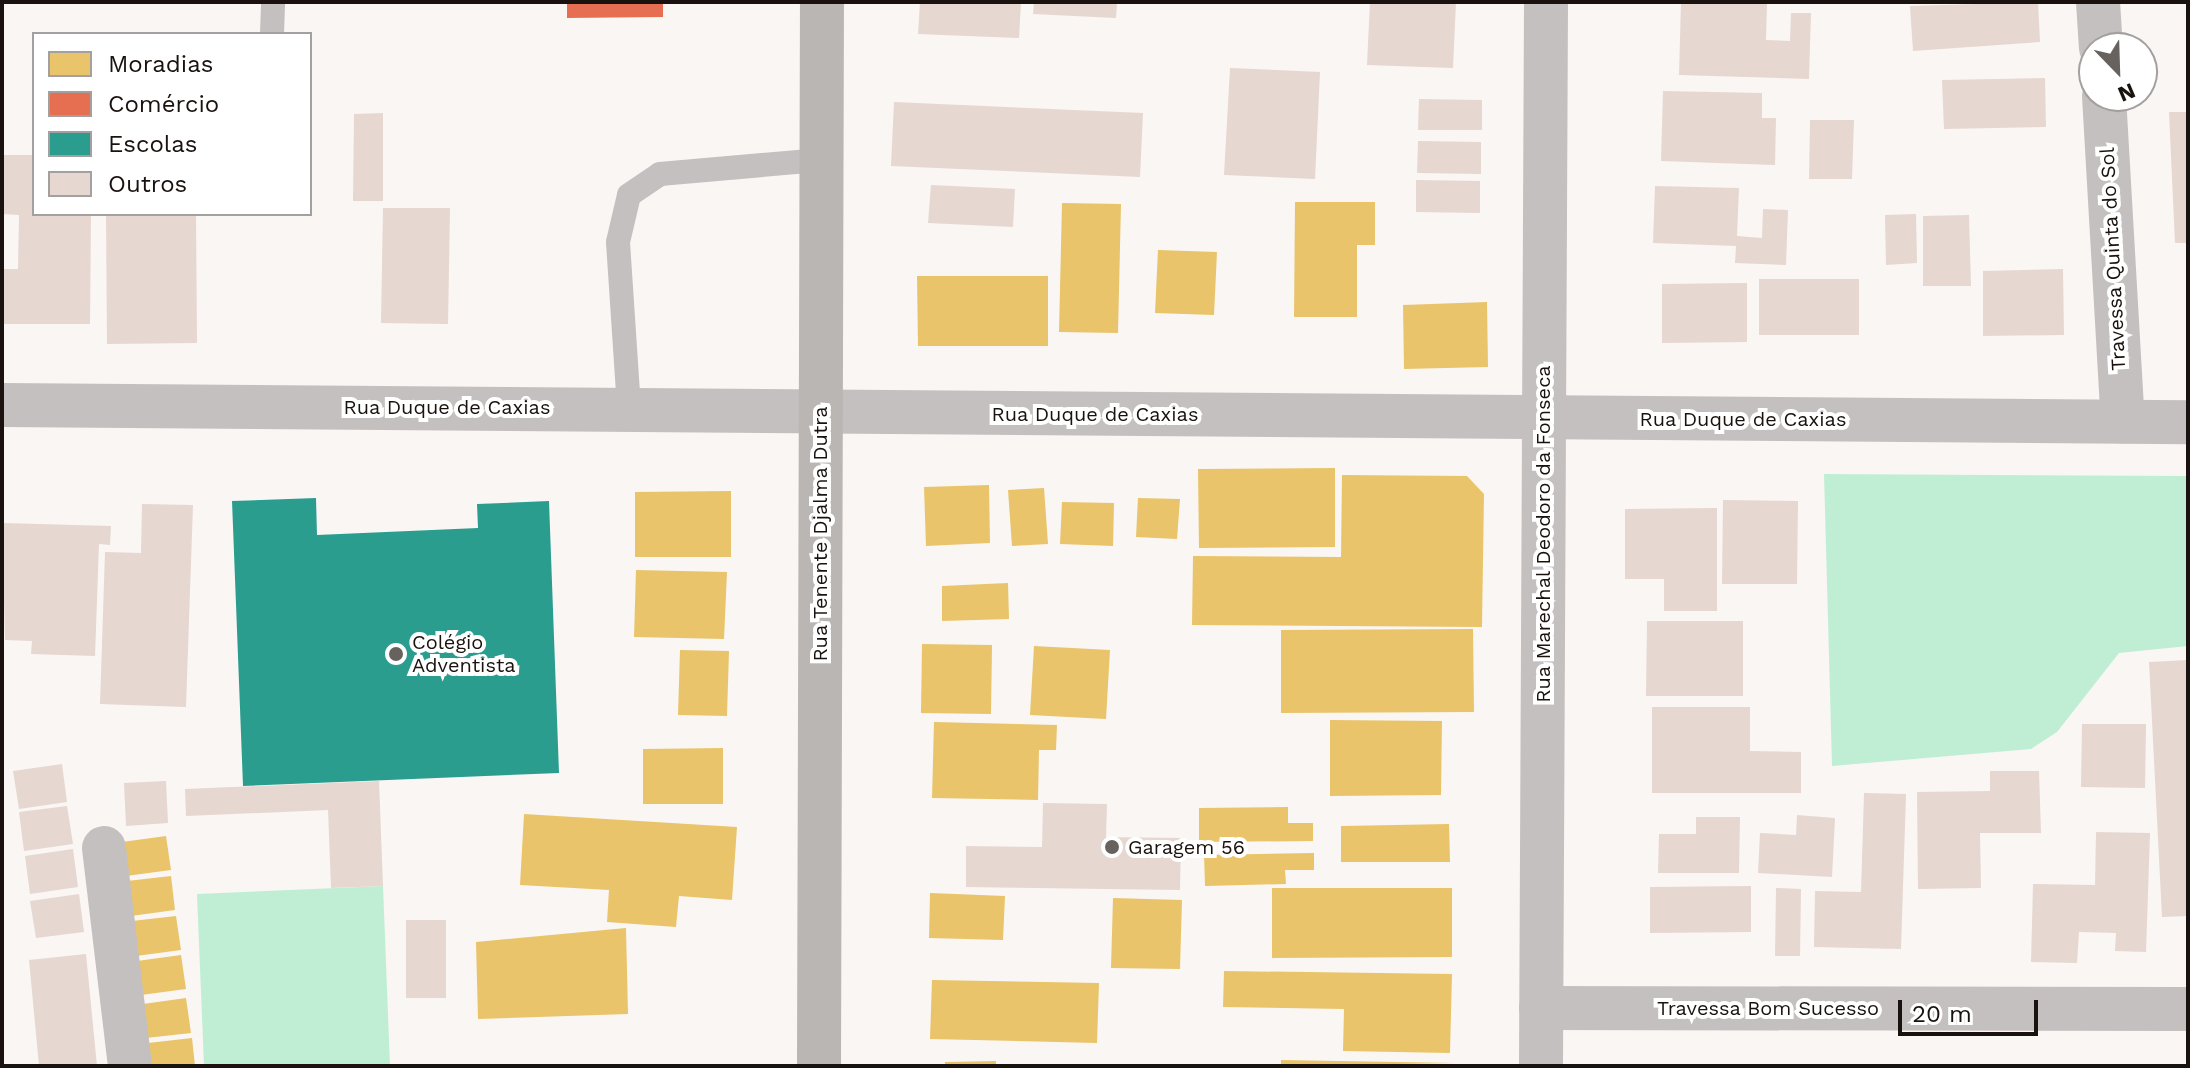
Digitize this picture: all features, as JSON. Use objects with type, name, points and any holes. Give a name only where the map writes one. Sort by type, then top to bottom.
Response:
[{"type":"main road","name":"Rua Tenente Djalma Dutra","points":[[819,1066],[822,2]]},
{"type":"street","name":"Rua Marechal Deodoro da Fonseca","points":[[1541,1066],[1546,2]]},
{"type":"street","points":[[2098,2],[2100,32]]},
{"type":"street","name":"Travessa Quinta do Sol","points":[[2105,112],[2123,421]]},
{"type":"street","name":"Rua Duque de Caxias","points":[[2,405],[2188,422]]},
{"type":"street","points":[[104,848],[130,1066]]},
{"type":"street","name":"Travessa Bom Sucesso","points":[[1541,1008],[2188,1009]]},
{"type":"lane","points":[[272,32],[273,2]]},
{"type":"lane","points":[[629,408],[618,242],[629,195],[660,174],[821,160]]},
{"type":"green space","points":[[1824,474],[2188,476],[2188,646],[2119,653],[2057,732],[2031,749],[1832,766]]},
{"type":"green space","points":[[383,886],[390,1066],[204,1066],[197,894]]},
{"type":"building: Moradias","points":[[1295,202],[1375,202],[1375,245],[1357,245],[1357,317],[1294,317]]},
{"type":"building: Moradias","points":[[1062,203],[1121,204],[1118,333],[1059,332]]},
{"type":"building: Moradias","points":[[1158,250],[1217,252],[1214,315],[1155,313]]},
{"type":"building: Moradias","points":[[917,276],[1048,276],[1048,346],[918,346]]},
{"type":"building: Moradias","points":[[1487,302],[1488,367],[1404,369],[1403,305]]},
{"type":"building: Moradias","points":[[1335,468],[1335,547],[1199,548],[1198,469]]},
{"type":"building: Moradias","points":[[1342,475],[1467,476],[1484,494],[1482,627],[1192,625],[1193,556],[1341,557]]},
{"type":"building: Moradias","points":[[989,485],[990,543],[926,546],[924,487]]},
{"type":"building: Moradias","points":[[1044,488],[1048,544],[1012,546],[1008,490]]},
{"type":"building: Moradias","points":[[731,491],[731,557],[635,557],[635,492]]},
{"type":"building: Moradias","points":[[1138,498],[1180,499],[1177,539],[1136,537]]},
{"type":"building: Moradias","points":[[1062,502],[1114,503],[1113,546],[1060,544]]},
{"type":"building: Moradias","points":[[636,570],[727,572],[724,639],[634,637]]},
{"type":"building: Moradias","points":[[1008,583],[1009,619],[942,621],[942,586]]},
{"type":"building: Moradias","points":[[1473,629],[1474,712],[1281,713],[1281,630]]},
{"type":"building: Moradias","points":[[922,644],[992,645],[991,714],[921,713]]},
{"type":"building: Moradias","points":[[1034,646],[1110,650],[1106,719],[1030,715]]},
{"type":"building: Moradias","points":[[680,650],[729,651],[727,716],[678,715]]},
{"type":"building: Moradias","points":[[1330,720],[1442,721],[1441,795],[1330,796]]},
{"type":"building: Moradias","points":[[934,722],[1057,725],[1056,750],[1039,750],[1038,800],[932,798]]},
{"type":"building: Moradias","points":[[723,748],[723,804],[643,804],[643,749]]},
{"type":"building: Moradias","points":[[1288,807],[1288,823],[1313,823],[1313,841],[1199,842],[1199,808]]},
{"type":"building: Moradias","points":[[524,814],[737,827],[732,900],[679,896],[676,927],[607,922],[609,890],[520,885]]},
{"type":"building: Moradias","points":[[1449,824],[1450,862],[1341,862],[1341,826]]},
{"type":"building: Moradias","points":[[166,836],[171,870],[126,876],[122,842]]},
{"type":"building: Moradias","points":[[1314,853],[1314,870],[1285,870],[1286,884],[1205,886],[1204,855]]},
{"type":"building: Moradias","points":[[171,876],[175,910],[131,916],[127,881]]},
{"type":"building: Moradias","points":[[1272,888],[1452,888],[1452,957],[1272,958]]},
{"type":"building: Moradias","points":[[930,893],[1005,896],[1003,940],[929,938]]},
{"type":"building: Moradias","points":[[1113,898],[1182,900],[1180,969],[1111,968]]},
{"type":"building: Moradias","points":[[176,916],[181,950],[136,956],[132,921]]},
{"type":"building: Moradias","points":[[626,928],[628,1014],[478,1019],[476,942]]},
{"type":"building: Moradias","points":[[181,955],[186,989],[141,995],[137,961]]},
{"type":"building: Moradias","points":[[1224,971],[1452,974],[1450,1053],[1343,1051],[1344,1009],[1223,1007]]},
{"type":"building: Moradias","points":[[932,980],[1099,983],[1097,1043],[930,1039]]},
{"type":"building: Moradias","points":[[186,998],[191,1033],[146,1038],[143,1004]]},
{"type":"building: Moradias","points":[[192,1038],[195,1066],[150,1066],[148,1043]]},
{"type":"building: Moradias","points":[[1281,1060],[1455,1063],[1281,1066]]},
{"type":"building: Moradias","points":[[996,1061],[996,1066],[945,1066],[945,1062]]},
{"type":"building: Comércio","points":[[567,2],[663,2],[663,17],[567,18]]},
{"type":"building: Escolas","name":"Colégio Adventista","points":[[316,498],[317,535],[478,528],[477,504],[549,501],[559,773],[243,786],[232,501]]},
{"type":"building: Outros","points":[[920,2],[1021,2],[1019,38],[918,34]]},
{"type":"building: Outros","points":[[1034,2],[1117,2],[1116,18],[1033,14]]},
{"type":"building: Outros","points":[[1370,2],[1456,2],[1453,68],[1367,65]]},
{"type":"building: Outros","points":[[1681,2],[1767,4],[1766,40],[1790,41],[1791,13],[1811,13],[1809,79],[1679,75]]},
{"type":"building: Outros","points":[[2038,2],[2040,42],[1913,51],[1910,6]]},
{"type":"building: Outros","points":[[1230,68],[1320,72],[1315,179],[1224,175]]},
{"type":"building: Outros","points":[[2045,78],[2046,127],[1944,129],[1942,80]]},
{"type":"building: Outros","points":[[1663,91],[1762,93],[1762,118],[1776,118],[1775,165],[1661,161]]},
{"type":"building: Outros","points":[[1419,99],[1482,100],[1482,130],[1418,130]]},
{"type":"building: Outros","points":[[894,102],[1143,113],[1140,177],[891,166]]},
{"type":"building: Outros","points":[[2169,112],[2188,112],[2188,243],[2175,243]]},
{"type":"building: Outros","points":[[383,113],[383,201],[353,201],[354,114]]},
{"type":"building: Outros","points":[[1810,120],[1854,120],[1852,179],[1809,179]]},
{"type":"building: Outros","points":[[1418,141],[1481,142],[1481,174],[1417,173]]},
{"type":"building: Outros","points":[[2,155],[32,155],[32,216],[91,216],[90,324],[2,324],[2,269],[18,269],[19,215],[2,214]]},
{"type":"building: Outros","points":[[1416,180],[1480,181],[1480,213],[1416,212]]},
{"type":"building: Outros","points":[[931,185],[1015,189],[1013,227],[928,223]]},
{"type":"building: Outros","points":[[1655,186],[1739,188],[1737,236],[1762,238],[1763,209],[1788,210],[1786,265],[1735,263],[1736,246],[1653,243]]},
{"type":"building: Outros","points":[[383,208],[450,208],[448,324],[381,323]]},
{"type":"building: Outros","points":[[1916,214],[1917,263],[1886,265],[1885,215]]},
{"type":"building: Outros","points":[[1969,215],[1971,286],[1923,286],[1923,216]]},
{"type":"building: Outros","points":[[106,216],[196,216],[197,343],[107,344]]},
{"type":"building: Outros","points":[[2063,269],[2064,335],[1983,336],[1983,271]]},
{"type":"building: Outros","points":[[1759,279],[1859,279],[1859,335],[1759,335]]},
{"type":"building: Outros","points":[[1747,283],[1747,342],[1662,343],[1662,284]]},
{"type":"building: Outros","points":[[1723,500],[1798,501],[1797,584],[1722,584]]},
{"type":"building: Outros","points":[[142,504],[193,505],[186,707],[100,704],[105,552],[141,553]]},
{"type":"building: Outros","points":[[1717,508],[1717,611],[1664,611],[1664,579],[1625,579],[1625,509]]},
{"type":"building: Outros","points":[[2,523],[111,526],[110,545],[99,544],[95,656],[31,654],[32,641],[5,640]]},
{"type":"building: Outros","points":[[1647,621],[1743,621],[1743,696],[1646,696]]},
{"type":"building: Outros","points":[[2188,660],[2188,916],[2162,917],[2149,662]]},
{"type":"building: Outros","points":[[1652,707],[1750,707],[1750,751],[1801,752],[1801,793],[1652,793]]},
{"type":"building: Outros","points":[[2082,724],[2146,724],[2145,788],[2081,787]]},
{"type":"building: Outros","points":[[62,764],[67,802],[19,809],[13,771]]},
{"type":"building: Outros","points":[[1990,771],[2039,771],[2041,833],[1980,833],[1981,888],[1918,889],[1917,792],[1990,791]]},
{"type":"building: Outros","points":[[166,781],[168,823],[126,826],[124,783]]},
{"type":"building: Outros","points":[[379,781],[383,886],[331,888],[328,810],[186,816],[185,789]]},
{"type":"building: Outros","points":[[1864,793],[1906,794],[1901,949],[1814,947],[1815,891],[1861,892]]},
{"type":"building: Outros","name":"Garagem 56","points":[[1043,803],[1107,804],[1106,837],[1181,838],[1180,890],[966,887],[966,846],[1042,847]]},
{"type":"building: Outros","points":[[67,806],[73,844],[24,851],[19,812]]},
{"type":"building: Outros","points":[[1797,815],[1835,818],[1832,877],[1758,873],[1760,833],[1796,835]]},
{"type":"building: Outros","points":[[1696,817],[1740,817],[1739,873],[1658,873],[1659,834],[1696,834]]},
{"type":"building: Outros","points":[[2096,832],[2150,833],[2146,952],[2115,951],[2116,933],[2079,932],[2077,963],[2031,962],[2033,884],[2095,885]]},
{"type":"building: Outros","points":[[73,849],[78,887],[30,894],[25,856]]},
{"type":"building: Outros","points":[[1751,886],[1751,932],[1650,933],[1650,887]]},
{"type":"building: Outros","points":[[1776,888],[1801,889],[1800,956],[1775,956]]},
{"type":"building: Outros","points":[[79,894],[84,932],[36,938],[30,901]]},
{"type":"building: Outros","points":[[406,920],[446,920],[446,998],[406,998]]},
{"type":"building: Outros","points":[[86,954],[97,1066],[39,1066],[29,960]]},
{"type":"place","name":"Colégio Adventista","points":[[396,654]]},
{"type":"place","name":"Garagem 56","points":[[1112,847]]}]
